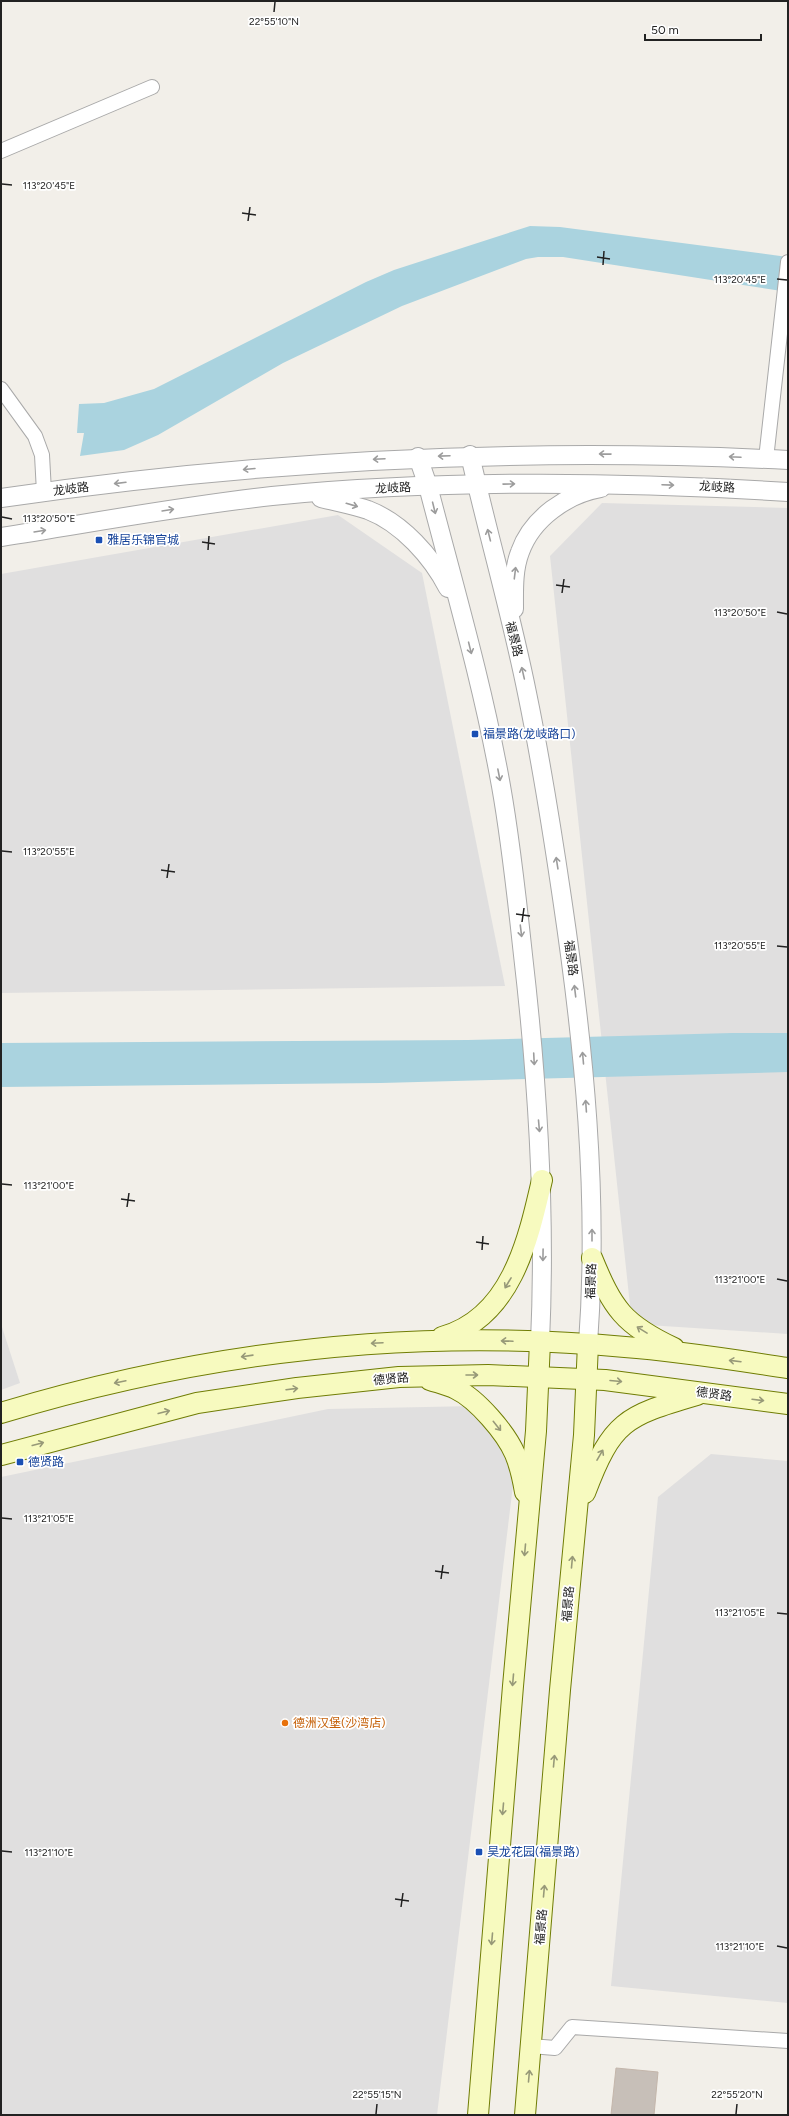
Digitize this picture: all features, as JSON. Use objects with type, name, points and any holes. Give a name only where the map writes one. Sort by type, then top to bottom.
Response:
[{"type":"main road","points":[[428,1340],[457,1333],[491,1305],[506,1287],[523,1252],[542,1180]]},
{"type":"main road","points":[[592,1258],[610,1299],[620,1313],[635,1326],[655,1339],[689,1355]]},
{"type":"main road","points":[[1,1413],[108,1385],[190,1366],[234,1358],[345,1345],[428,1340],[540,1342],[626,1346],[788,1368]]},
{"type":"main road","points":[[478,2115],[529,1512],[539,1377],[540,1342]]},
{"type":"main road","name":"福景路","points":[[525,2115],[584,1435],[588,1344]]},
{"type":"main road","name":"德贤路","points":[[1,1455],[196,1403],[297,1388],[447,1375],[586,1379],[642,1384],[788,1404]]},
{"type":"main road","points":[[419,1377],[457,1389],[477,1404],[491,1419],[507,1439],[515,1454],[529,1512]]},
{"type":"main road","points":[[576,1517],[596,1462],[616,1431],[642,1412],[705,1393]]},
{"type":"street","points":[[1,151],[152,87]]},
{"type":"street","points":[[766,459],[788,262]]},
{"type":"street","points":[[1,388],[35,436],[42,455],[44,492]]},
{"type":"street","name":"龙岐路","points":[[1,498],[272,467],[418,457],[581,454],[788,460]]},
{"type":"street","name":"福景路","points":[[470,455],[518,654],[544,777],[580,1030],[591,1175],[592,1258],[588,1344]]},
{"type":"street","points":[[418,457],[428,486],[484,703],[501,787],[515,879],[532,1032],[542,1180],[543,1277],[540,1342]]},
{"type":"street","name":"龙岐路","points":[[1,537],[197,506],[300,494],[428,486],[476,484],[630,484],[788,492]]},
{"type":"street","points":[[518,654],[514,589],[519,553],[528,536],[543,518],[559,504],[588,490],[630,484]]},
{"type":"street","points":[[300,494],[351,505],[370,511],[389,522],[427,554],[441,574],[460,610]]},
{"type":"street","points":[[531,2046],[555,2048],[572,2027],[788,2041]]},
{"type":"shaded area","points":[[602,503],[788,508],[788,1334],[632,1324],[550,556]]},
{"type":"shaded area","points":[[338,515],[422,573],[505,986],[1,993],[1,574]]},
{"type":"shaded area","points":[[1,1324],[20,1383],[1,1390]]},
{"type":"shaded area","points":[[474,1406],[516,1460],[437,2115],[1,2115],[1,1477],[328,1409]]},
{"type":"shaded area","points":[[711,1454],[788,1461],[788,2003],[611,1986],[658,1497]]},
{"type":"water","points":[[530,226],[560,227],[788,257],[788,292],[563,257],[538,257],[526,259],[402,306],[283,363],[158,435],[124,450],[80,456],[84,433],[77,433],[79,404],[104,403],[154,389],[366,282],[394,270]]},
{"type":"water","points":[[732,1033],[788,1033],[788,1072],[381,1083],[1,1087],[1,1043],[468,1040]]},
{"type":"building","points":[[616,2068],[658,2072],[654,2115],[611,2115]]},
{"type":"place","name":"雅居乐锦官城","points":[[99,540]]},
{"type":"place","name":"福景路(龙岐路口)","points":[[475,734]]},
{"type":"place","name":"德贤路","points":[[20,1462]]},
{"type":"place","name":"德洲汉堡(沙湾店)","points":[[285,1723]]},
{"type":"place","name":"昊龙花园(福景路)","points":[[479,1852]]}]
